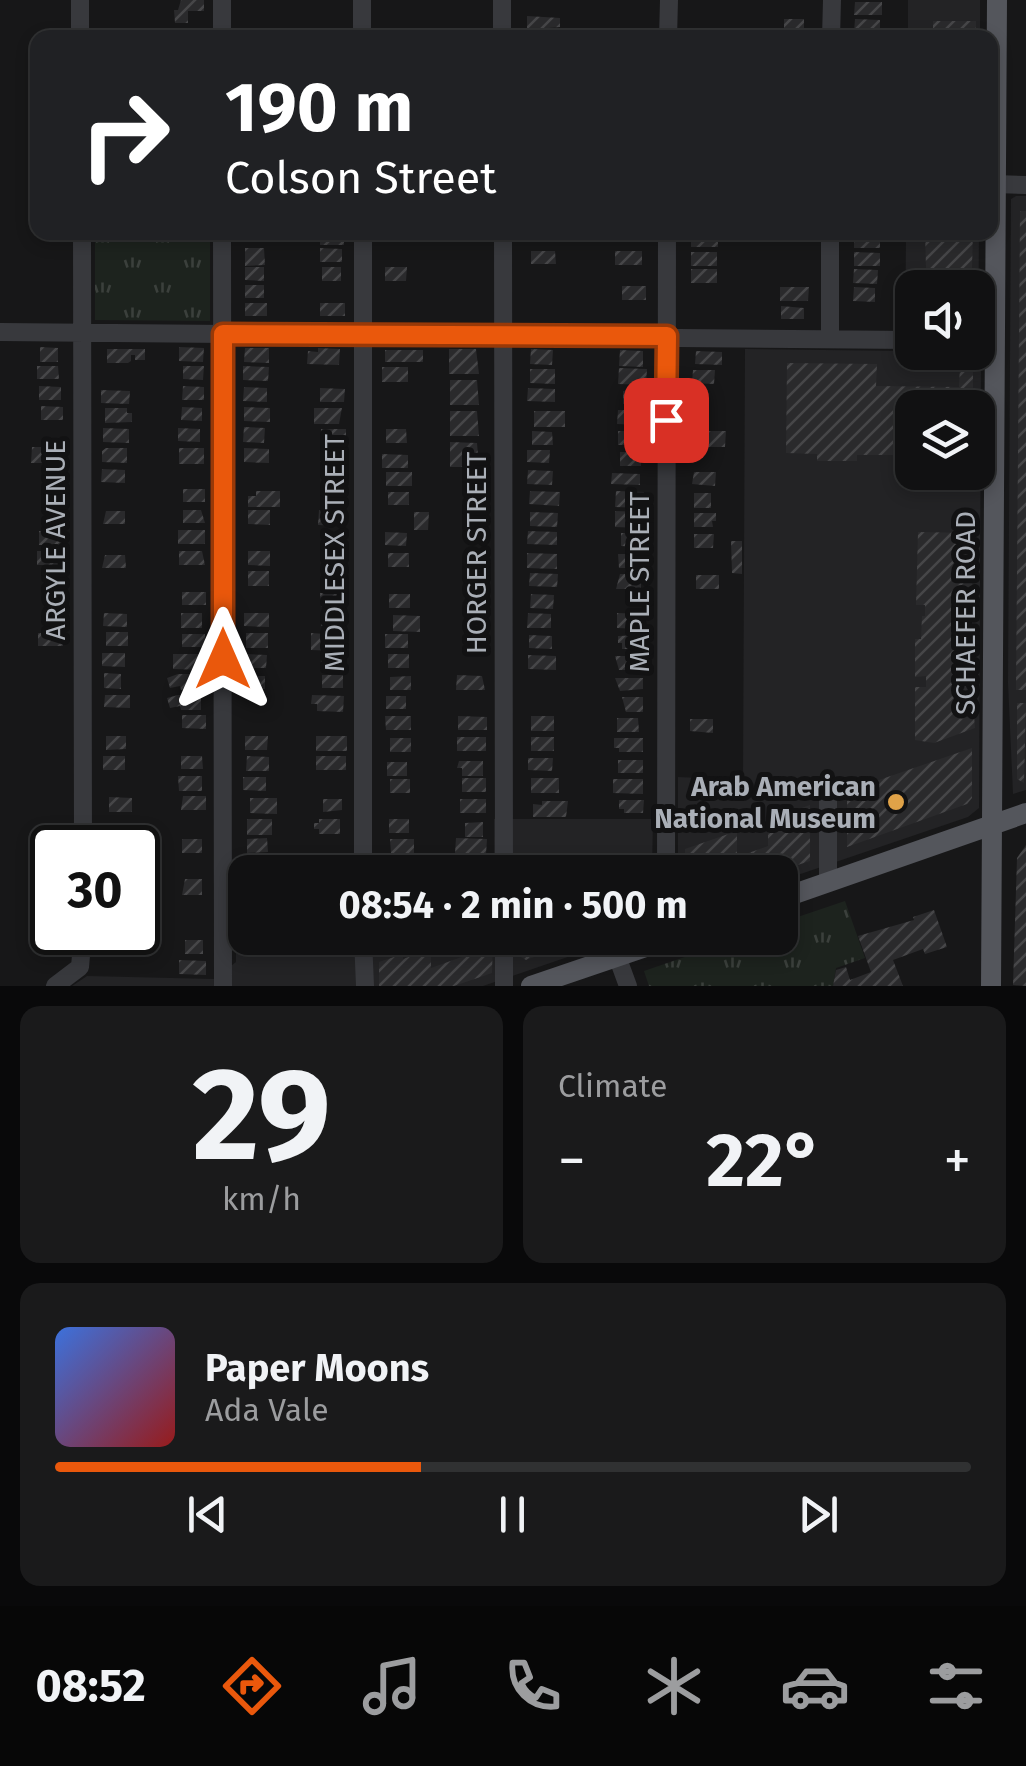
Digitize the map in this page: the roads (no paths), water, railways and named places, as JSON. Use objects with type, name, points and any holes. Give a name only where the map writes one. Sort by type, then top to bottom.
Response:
[{"type":"main road","name":"SCHAEFER ROAD","points":[[997,0],[997,30]]},
{"type":"main road","name":"SCHAEFER ROAD","points":[[990,270],[991,240]]},
{"type":"main road","name":"SCHAEFER ROAD","points":[[985,370],[991,986]]},
{"type":"main road","points":[[798,893],[1026,812]]},
{"type":"main road","points":[[532,986],[620,955]]},
{"type":"street","points":[[80,0],[80,30]]},
{"type":"street","points":[[222,0],[222,30]]},
{"type":"street","points":[[362,0],[362,30]]},
{"type":"street","points":[[502,0],[502,30]]},
{"type":"street","points":[[668,0],[668,30]]},
{"type":"street","points":[[831,30],[832,0]]},
{"type":"street","points":[[998,184],[1026,186]]},
{"type":"street","name":"ARGYLE AVENUE","points":[[82,240],[82,825]]},
{"type":"street","points":[[222,240],[223,986]]},
{"type":"street","name":"MIDDLESEX STREET","points":[[363,240],[363,855]]},
{"type":"street","name":"HORGER STREET","points":[[502,240],[504,855]]},
{"type":"street","name":"MAPLE STREET","points":[[666,855],[667,240]]},
{"type":"street","points":[[830,240],[830,339]]},
{"type":"street","points":[[0,332],[895,340]]},
{"type":"street","points":[[828,789],[828,882]]},
{"type":"street","points":[[55,986],[80,967],[81,955]]},
{"type":"street","points":[[364,955],[365,986]]},
{"type":"street","points":[[504,955],[504,986]]},
{"type":"street","points":[[617,956],[628,986]]},
{"type":"place","name":"Arab American National Museum","points":[[896,802]]}]
